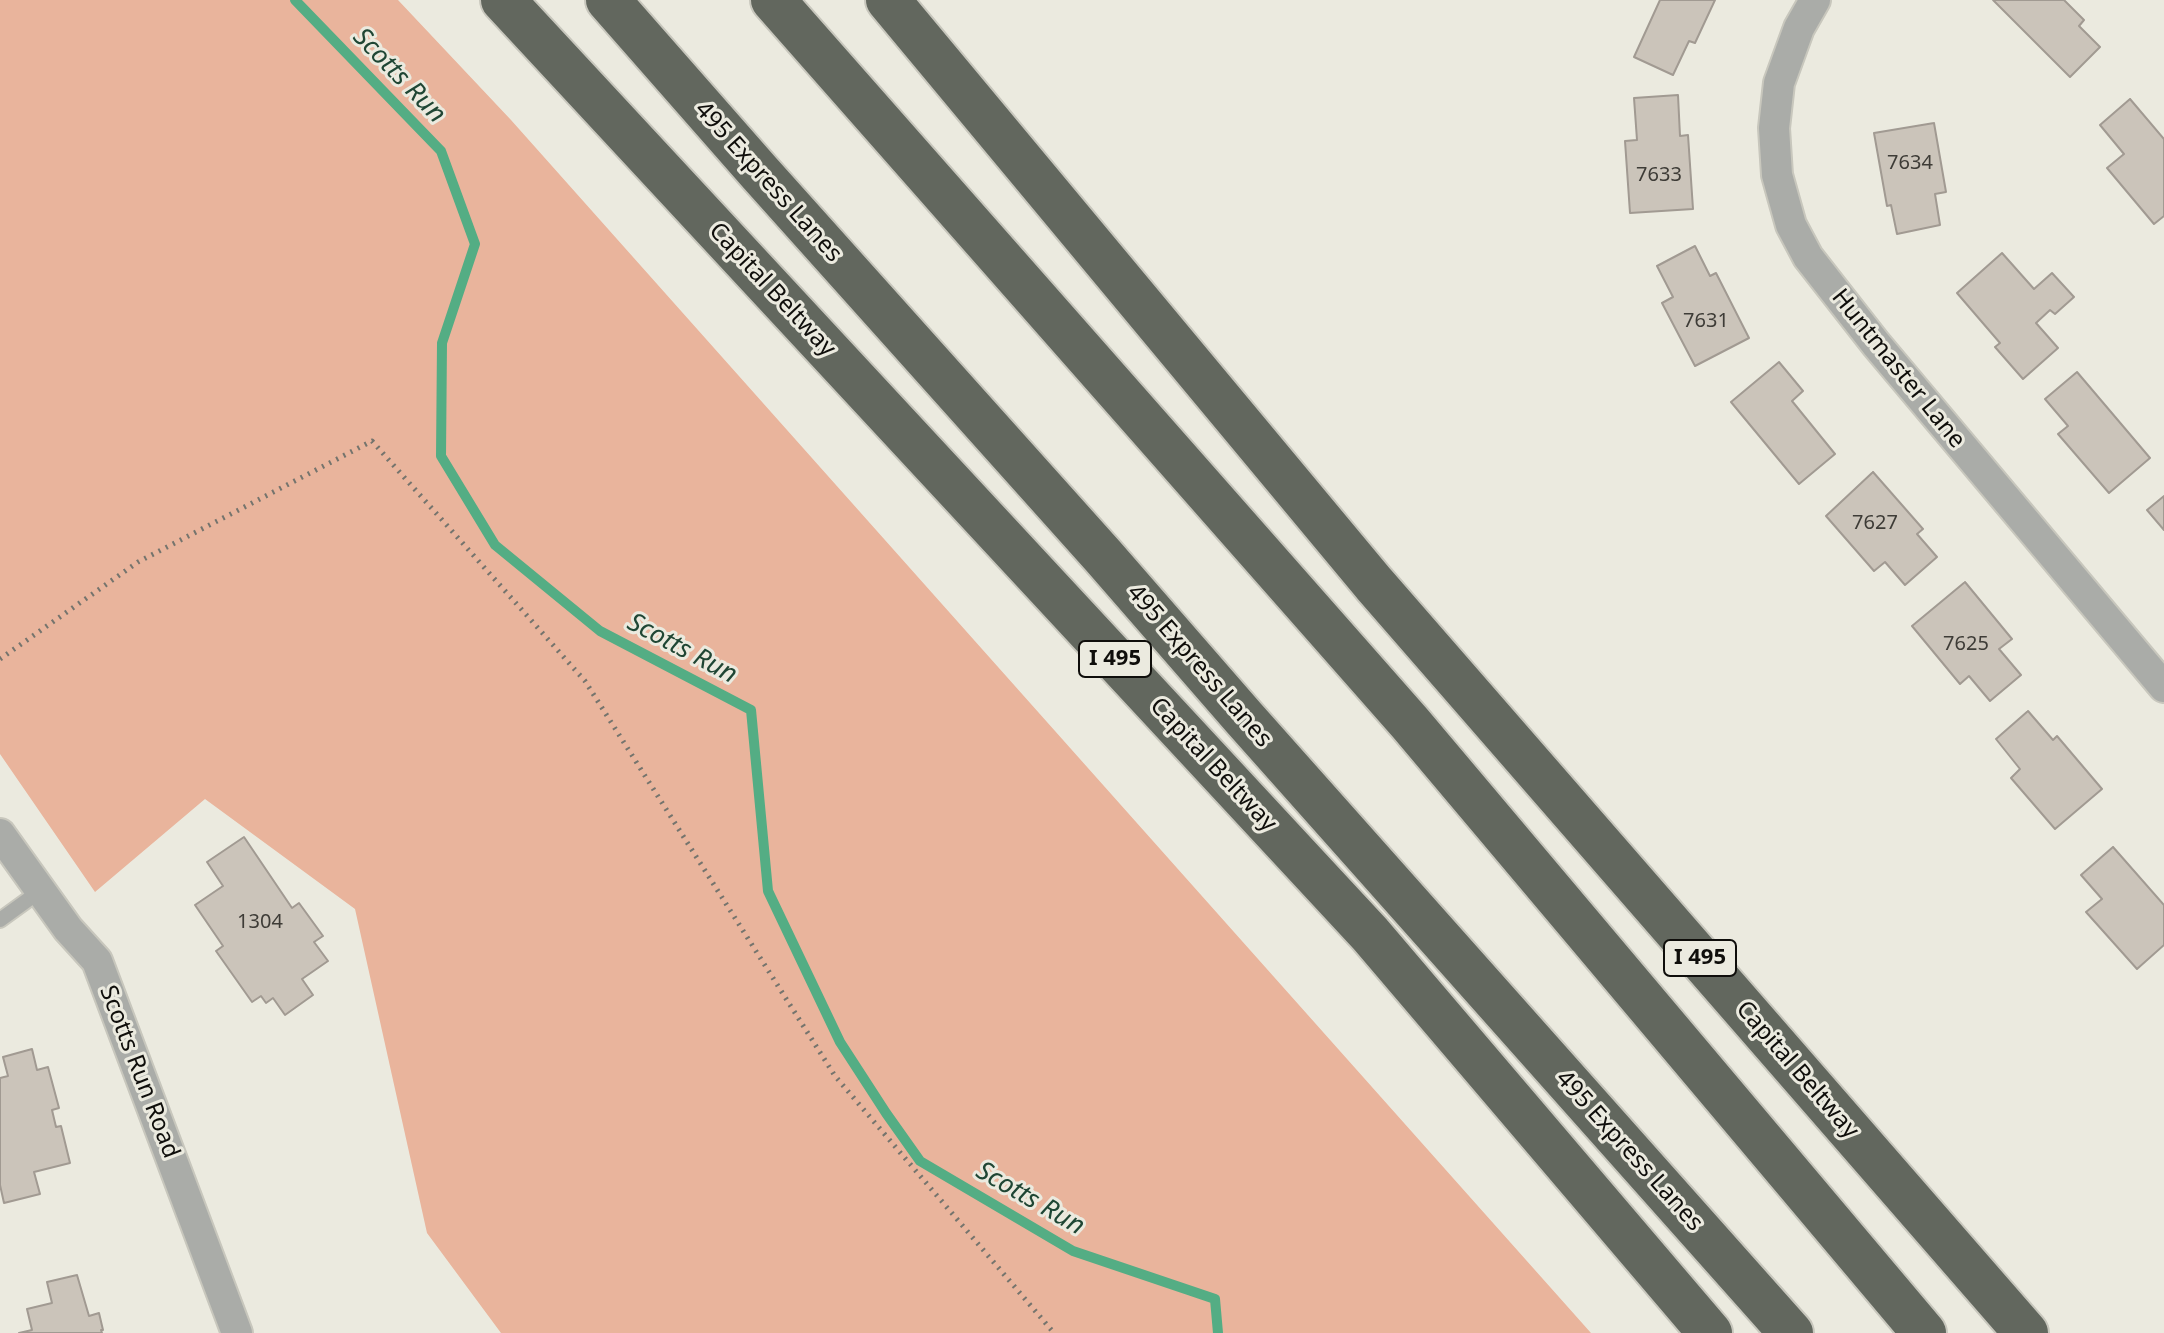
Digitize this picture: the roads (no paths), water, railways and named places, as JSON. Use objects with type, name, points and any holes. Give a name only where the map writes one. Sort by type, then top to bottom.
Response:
[{"type":"highway","name":"Capital Beltway","points":[[503,0],[1370,934],[1710,1333]]},
{"type":"highway","name":"495 Express Lanes","points":[[608,0],[1791,1333]]},
{"type":"highway","points":[[773,0],[1410,723],[1924,1333]]},
{"type":"highway","name":"Capital Beltway","points":[[888,0],[1374,584],[2026,1333]]},
{"type":"street","name":"Huntmaster Lane","points":[[1815,0],[1799,28],[1779,83],[1774,128],[1777,175],[1791,225],[1808,257],[1876,344],[2164,687]]},
{"type":"street","name":"Scotts Run Road","points":[[0,834],[68,929],[97,961],[237,1333]]},
{"type":"lane","points":[[0,920],[40,891]]},
{"type":"waterway","name":"Scotts Run","points":[[295,0],[441,151],[475,244],[442,343],[441,456],[495,545],[600,631],[751,710],[768,891],[840,1042],[886,1113],[920,1161],[1073,1251],[1215,1299],[1218,1333]]}]
